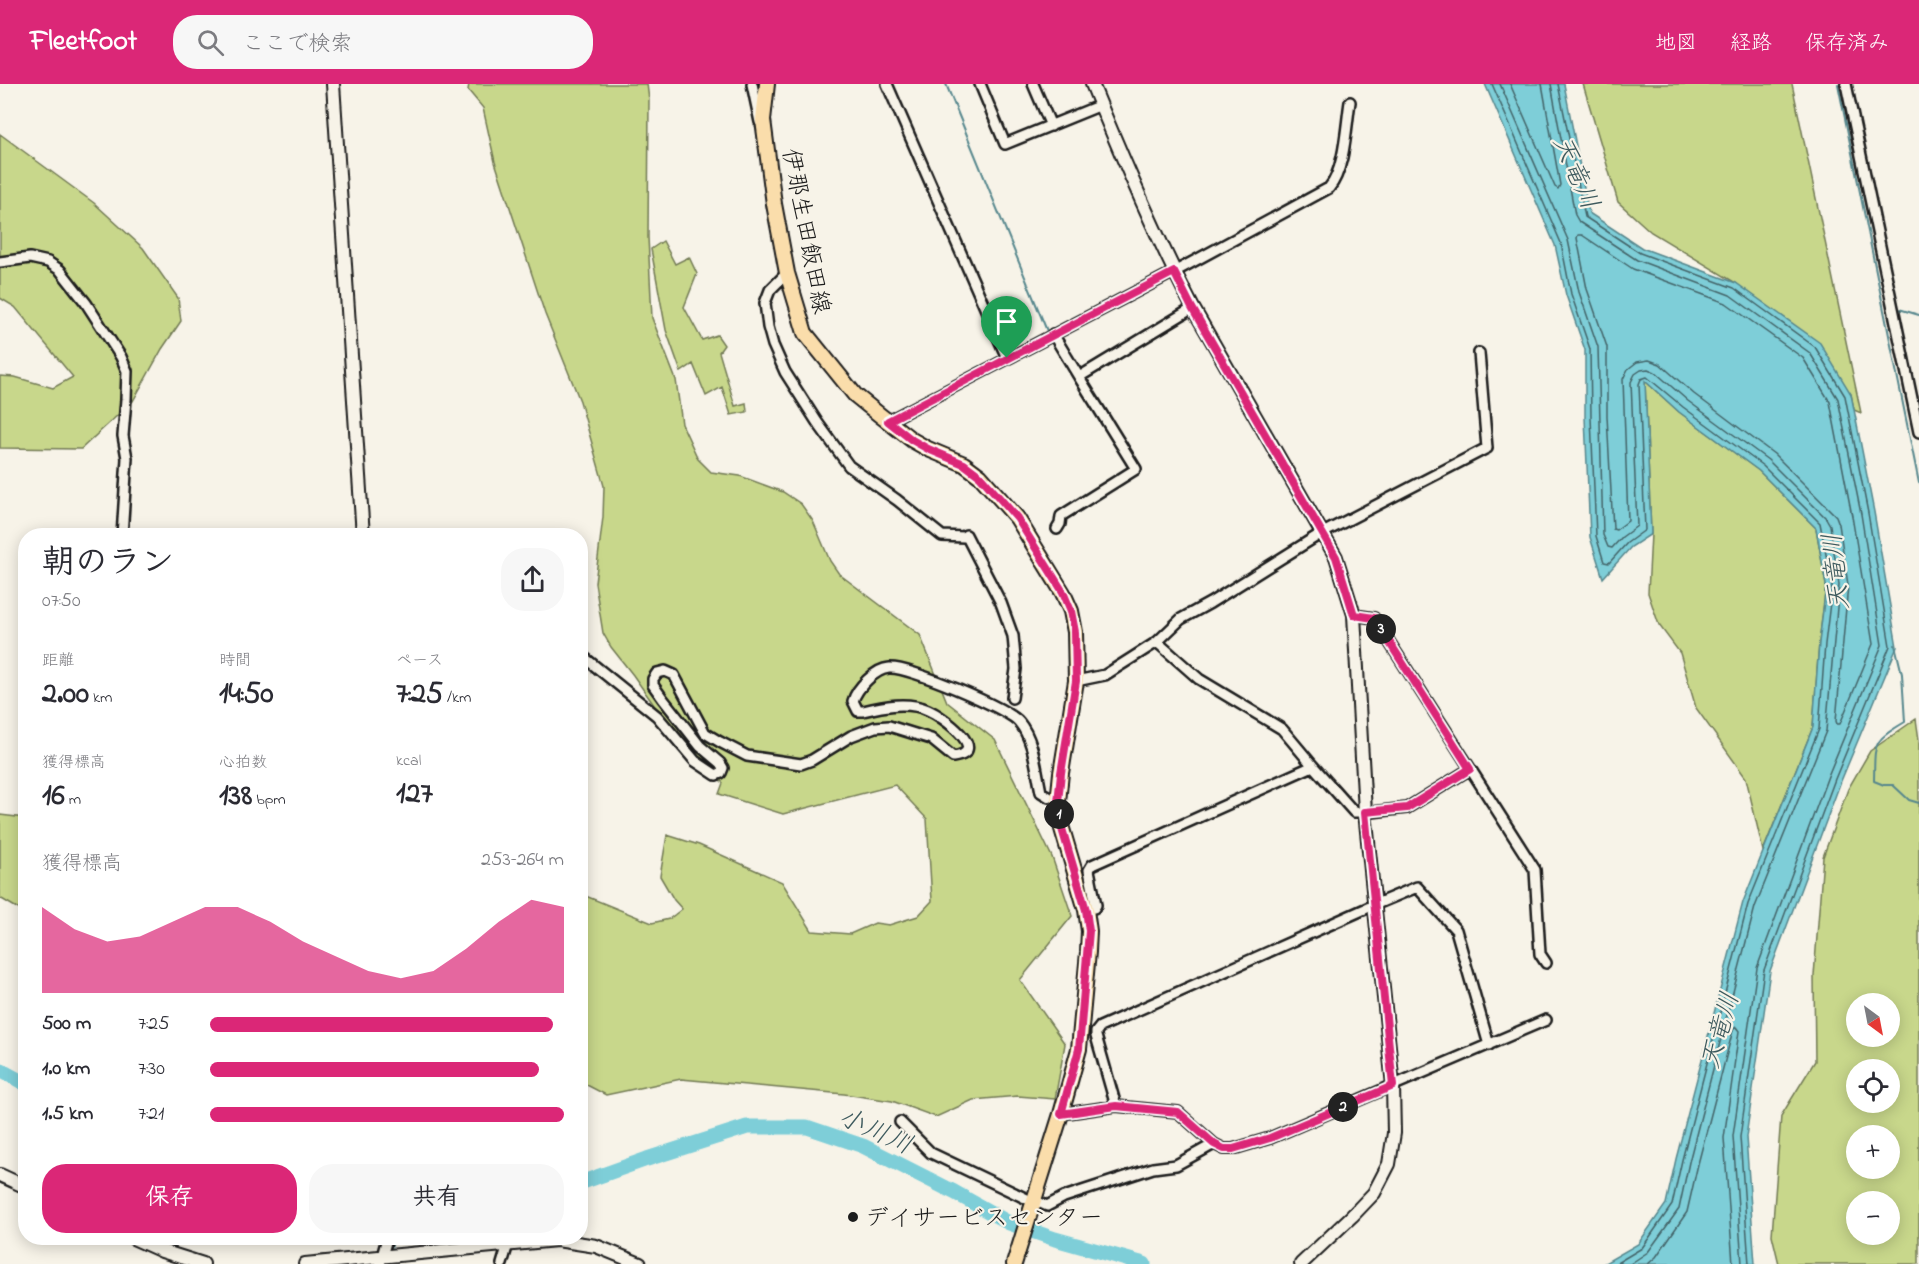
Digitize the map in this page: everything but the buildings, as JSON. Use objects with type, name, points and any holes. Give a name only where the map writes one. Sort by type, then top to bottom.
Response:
[{"type":"main road","name":"伊那生田飯田線","points":[[767,84],[763,120],[774,204],[787,273],[805,333],[855,395],[912,440],[964,464],[980,476],[1017,518],[1063,592],[1071,611],[1075,632],[1076,681],[1058,802],[1060,822],[1086,910],[1089,931],[1088,952],[1079,1049],[1061,1114],[1031,1201],[1014,1264]]},
{"type":"street","points":[[333,84],[362,528]]},
{"type":"street","points":[[752,84],[758,119],[764,129]]},
{"type":"street","points":[[887,84],[1007,358]]},
{"type":"street","points":[[980,84],[1005,144],[1101,105]]},
{"type":"street","points":[[1033,84],[1051,126]]},
{"type":"street","points":[[1092,84],[1155,234],[1192,308],[1336,557],[1354,615],[1365,812],[1393,1086],[1393,1148],[1382,1180],[1363,1205],[1301,1264]]},
{"type":"street","points":[[1846,84],[1919,432]]},
{"type":"street","points":[[888,421],[1174,272],[1329,188],[1339,169],[1350,102]]},
{"type":"street","points":[[0,262],[30,258],[48,261],[60,270],[86,303],[127,370],[123,436],[127,458],[123,528]]},
{"type":"street","points":[[787,273],[770,290],[765,303],[773,345],[785,372],[849,466],[942,536],[964,537],[966,535],[1001,603],[1013,636],[1016,669],[1012,698]]},
{"type":"street","points":[[1079,377],[1192,308]]},
{"type":"street","points":[[1053,334],[1136,468],[1061,516],[1057,529]]},
{"type":"street","points":[[1076,681],[1105,675],[1157,642],[1180,619],[1322,533],[1487,448],[1479,353]]},
{"type":"street","points":[[1354,615],[1374,618],[1534,870],[1540,954],[1546,963]]},
{"type":"street","points":[[1157,642],[1199,678],[1282,729],[1354,812],[1407,808],[1470,769]]},
{"type":"street","points":[[588,661],[657,716],[695,761],[716,775],[721,773],[723,768],[700,747],[653,685],[653,679],[657,673],[665,671],[674,675],[705,733],[747,756],[801,764],[812,760],[851,736],[875,726],[889,726],[931,739],[953,757],[962,756],[967,752],[969,746],[966,741],[956,729],[927,709],[900,705],[858,711],[853,701],[855,694],[874,675],[882,669],[903,669],[1011,715],[1028,734],[1041,792],[1049,797]]},
{"type":"street","points":[[1086,910],[1096,905],[1089,870],[1092,865],[1313,766]]},
{"type":"street","points":[[1116,1106],[1096,1036],[1100,1027],[1374,904],[1417,887],[1456,930],[1489,1045]]},
{"type":"street","points":[[1061,1114],[1116,1106],[1178,1112],[1214,1144],[1224,1149],[1233,1149],[1270,1138],[1546,1020]]},
{"type":"street","points":[[900,1122],[931,1153],[1031,1201],[1047,1206],[1064,1197],[1154,1168],[1176,1165],[1214,1144]]},
{"type":"street","points":[[0,1175],[18,1183]]},
{"type":"street","points":[[148,1245],[203,1264]]},
{"type":"street","points":[[306,1264],[382,1259],[499,1245]]},
{"type":"street","points":[[502,1264],[508,1245]]},
{"type":"street","points":[[587,1245],[617,1253],[640,1264]]},
{"type":"green space","points":[[469,84],[647,84],[649,100],[648,237],[652,318],[676,380],[682,424],[698,459],[711,472],[740,476],[783,492],[801,504],[813,521],[830,561],[839,574],[920,635],[947,702],[995,740],[1052,857],[1072,916],[1020,980],[1065,1044],[1055,1099],[1018,1096],[973,1100],[936,1117],[892,1101],[844,1094],[681,1079],[606,1095],[588,1086],[588,897],[652,923],[669,919],[682,909],[660,876],[667,835],[699,845],[782,882],[812,931],[850,934],[875,923],[889,925],[918,916],[932,901],[927,819],[895,785],[783,814],[719,794],[723,783],[661,715],[611,647],[603,633],[595,583],[603,517],[604,486],[580,401],[545,314],[495,162],[483,108],[468,90]]},
{"type":"green space","points":[[1583,84],[1792,84],[1861,413],[1854,410],[1851,394],[1736,283],[1651,232],[1618,202]]},
{"type":"green space","points":[[0,134],[94,203],[143,248],[178,298],[181,321],[162,349],[133,401],[81,449],[0,448],[0,376],[15,377],[53,388],[73,377],[15,307],[0,298]]},
{"type":"green space","points":[[663,241],[675,264],[689,257],[697,274],[684,307],[702,340],[717,335],[724,345],[719,352],[735,406],[746,403],[747,412],[731,415],[722,387],[706,396],[693,364],[681,372],[666,330],[651,249]]},
{"type":"green space","points":[[1645,381],[1679,412],[1759,471],[1816,528],[1826,585],[1813,727],[1763,851],[1746,778],[1696,708],[1680,653],[1659,625],[1648,593],[1651,534]]},
{"type":"green space","points":[[1916,719],[1919,740],[1919,1264],[1779,1264],[1772,1235],[1781,1116],[1815,1061],[1814,976],[1823,857],[1848,789],[1870,751]]},
{"type":"green space","points":[[0,815],[18,817],[18,909],[0,898]]},
{"type":"water","name":"天竜川","points":[[1485,84],[1564,84],[1589,213],[1642,248],[1736,283],[1820,343],[1851,394],[1897,647],[1841,781],[1770,971],[1746,1137],[1755,1264],[1603,1264],[1638,1244],[1666,1204],[1743,902],[1813,727],[1826,585],[1816,528],[1759,471],[1679,412],[1645,381],[1651,534],[1631,547],[1603,578],[1590,537],[1585,350],[1566,295],[1555,245]]},
{"type":"waterway","points":[[946,84],[1047,331]]},
{"type":"waterway","points":[[1838,84],[1919,483]]},
{"type":"waterway","points":[[1899,309],[1919,315]]},
{"type":"waterway","points":[[1895,645],[1902,674],[1905,722],[1886,734],[1877,745],[1874,759],[1874,781],[1884,785],[1893,785],[1909,800],[1919,803]]},
{"type":"waterway","name":"小川川","points":[[0,1070],[18,1080]]},
{"type":"waterway","name":"小川川","points":[[588,1180],[747,1127],[807,1127],[863,1146],[1009,1223],[1055,1239],[1144,1264]]},
{"type":"waterway","points":[[390,1252],[392,1245]]},
{"type":"place","name":"デイサービスセンター","points":[[853,1217]]},
{"type":"route","points":[[1174,272],[1192,308],[1336,557],[1354,615],[1374,618],[1470,769],[1407,808],[1365,812],[1393,1086],[1270,1138],[1233,1149],[1224,1149],[1214,1144],[1178,1112],[1116,1106],[1061,1114],[1079,1049],[1089,931],[1086,910],[1060,822],[1058,802],[1076,681],[1075,632],[1071,611],[1063,592],[1017,518],[980,476],[964,464],[912,440],[888,421],[1007,358],[1174,272]]}]
